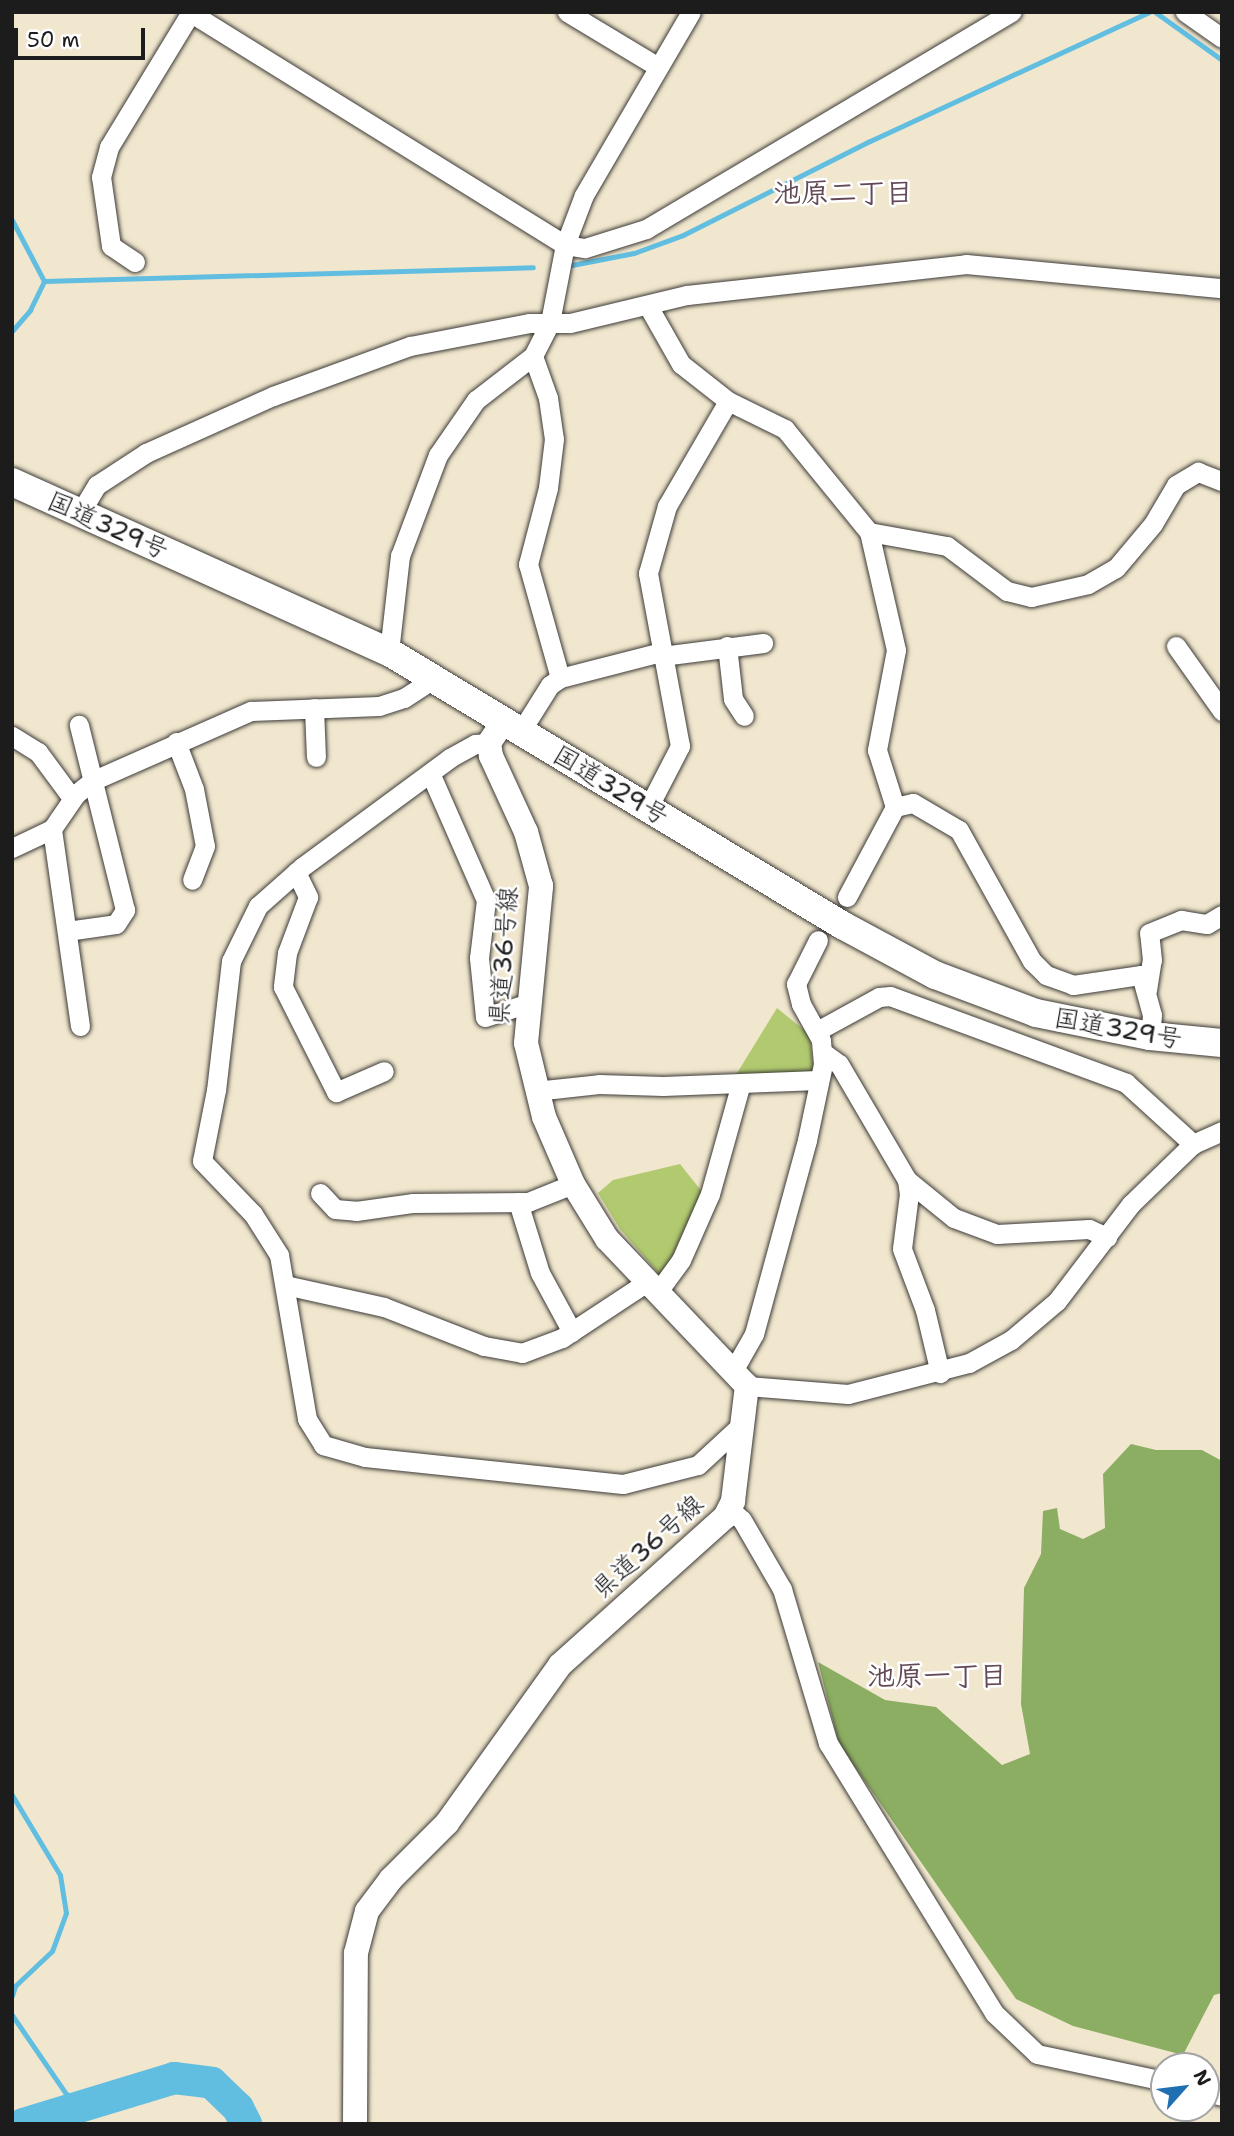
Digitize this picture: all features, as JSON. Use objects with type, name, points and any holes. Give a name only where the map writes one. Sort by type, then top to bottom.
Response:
[{"type":"highway","name":"国道329号","points":[[12,482],[389,652],[435,678],[505,732],[648,808],[842,925],[935,975],[1036,1013],[1150,1036],[1222,1043]]},
{"type":"main road","name":"県道36号線","points":[[355,2124],[356,1953],[367,1911],[391,1879],[447,1823],[560,1665],[730,1509],[739,1427],[740,1378],[607,1239],[573,1184],[535,1091],[526,1043],[526,1003],[541,886],[526,832],[496,773],[505,732]]},
{"type":"street","points":[[135,262],[111,246],[101,177],[109,147],[191,12],[565,245],[604,245],[646,229],[1011,12]]},
{"type":"street","points":[[567,12],[658,67]]},
{"type":"street","points":[[389,652],[400,556],[438,455],[476,400],[533,356],[550,322],[565,245],[584,195],[691,12]]},
{"type":"street","points":[[1185,12],[1222,38]]},
{"type":"street","points":[[80,513],[90,493],[120,468],[273,396],[410,346],[550,322],[570,323],[687,295],[966,264],[1222,288]]},
{"type":"street","points":[[648,306],[681,364],[728,401],[785,429],[869,532],[896,650],[877,750],[895,807],[847,897]]},
{"type":"street","points":[[533,356],[548,398],[554,439],[548,488],[528,564],[561,678]]},
{"type":"street","points":[[648,808],[680,746],[668,666],[662,654],[648,573],[654,542],[694,454],[728,401]]},
{"type":"street","points":[[869,532],[947,546],[1007,592],[1031,597],[1088,583],[1116,568],[1153,524],[1176,485],[1198,472],[1222,481]]},
{"type":"street","points":[[739,1427],[698,1465],[623,1484],[337,1451],[323,1445],[307,1419],[279,1255],[253,1214],[202,1161],[216,1090],[231,961],[258,906],[296,872],[467,748],[505,732],[550,685],[561,678],[662,654],[763,643]]},
{"type":"street","points":[[727,646],[733,699],[744,716]]},
{"type":"street","points":[[1176,646],[1222,711]]},
{"type":"street","points":[[12,848],[52,829],[72,799],[92,781],[251,711],[379,706],[404,698],[435,678]]},
{"type":"street","points":[[314,708],[316,757]]},
{"type":"street","points":[[67,931],[116,924],[125,910],[79,725]]},
{"type":"street","points":[[12,736],[38,752],[72,799]]},
{"type":"street","points":[[176,742],[194,789],[205,846],[192,880]]},
{"type":"street","points":[[431,775],[486,900],[479,958],[485,1017],[526,1003]]},
{"type":"street","points":[[895,807],[913,803],[959,830],[1032,961],[1046,975],[1073,985],[1142,975],[1153,1015],[1150,1036]]},
{"type":"street","points":[[52,829],[80,1026]]},
{"type":"street","points":[[296,872],[308,897],[287,953],[283,987],[336,1092],[384,1071]]},
{"type":"street","points":[[1147,992],[1152,960],[1149,933],[1181,920],[1207,924],[1222,915]]},
{"type":"street","points":[[818,940],[796,984],[825,1054],[807,1140],[740,1378],[848,1394],[940,1373],[1011,1340],[1057,1301],[1131,1204],[1193,1144],[1222,1131]]},
{"type":"street","points":[[817,1031],[878,997],[890,996],[1126,1083],[1193,1144]]},
{"type":"street","points":[[825,1054],[839,1064],[907,1180],[909,1194],[902,1249],[925,1310],[940,1373]]},
{"type":"street","points":[[535,1091],[598,1084],[818,1080]]},
{"type":"street","points":[[285,1286],[384,1307],[432,1328],[505,1352],[537,1350],[652,1287],[681,1260],[710,1194],[741,1083]]},
{"type":"street","points":[[907,1180],[973,1229],[997,1234],[1089,1229],[1107,1237]]},
{"type":"street","points":[[320,1193],[335,1209],[356,1211],[413,1203],[518,1202],[573,1184]]},
{"type":"street","points":[[518,1202],[540,1273],[572,1332]]},
{"type":"street","points":[[730,1509],[742,1520],[782,1589],[828,1744],[994,2013],[1037,2054],[1150,2078]]},
{"type":"green space","points":[[777,1008],[809,1034],[814,1071],[734,1078]]},
{"type":"green space","points":[[680,1164],[703,1193],[674,1262],[661,1276],[620,1229],[598,1193],[613,1180]]},
{"type":"green space","points":[[1131,1444],[1156,1450],[1202,1450],[1222,1461],[1222,1993],[1214,1995],[1185,2052],[1172,2052],[1073,2026],[1016,1999],[839,1744],[818,1662],[885,1700],[936,1707],[1002,1765],[1030,1754],[1021,1704],[1024,1588],[1041,1554],[1043,1511],[1057,1508],[1060,1529],[1083,1539],[1105,1528],[1103,1474]]},
{"type":"waterway","points":[[572,265],[634,253],[683,235],[870,141],[1149,12]]},
{"type":"waterway","points":[[1155,12],[1222,60]]},
{"type":"waterway","points":[[12,220],[44,281]]},
{"type":"waterway","points":[[44,281],[533,267]]},
{"type":"waterway","points":[[12,331],[30,310],[44,281]]},
{"type":"waterway","points":[[12,1795],[60,1875],[66,1913],[52,1951],[15,1986],[12,1996]]},
{"type":"waterway","points":[[12,2015],[66,2094],[89,2102]]},
{"type":"waterway","points":[[23,2124],[174,2078],[212,2083],[238,2108],[246,2124]]},
{"type":"district","name":"池原二丁目","points":[[843,192]]},
{"type":"district","name":"池原一丁目","points":[[937,1675]]}]
